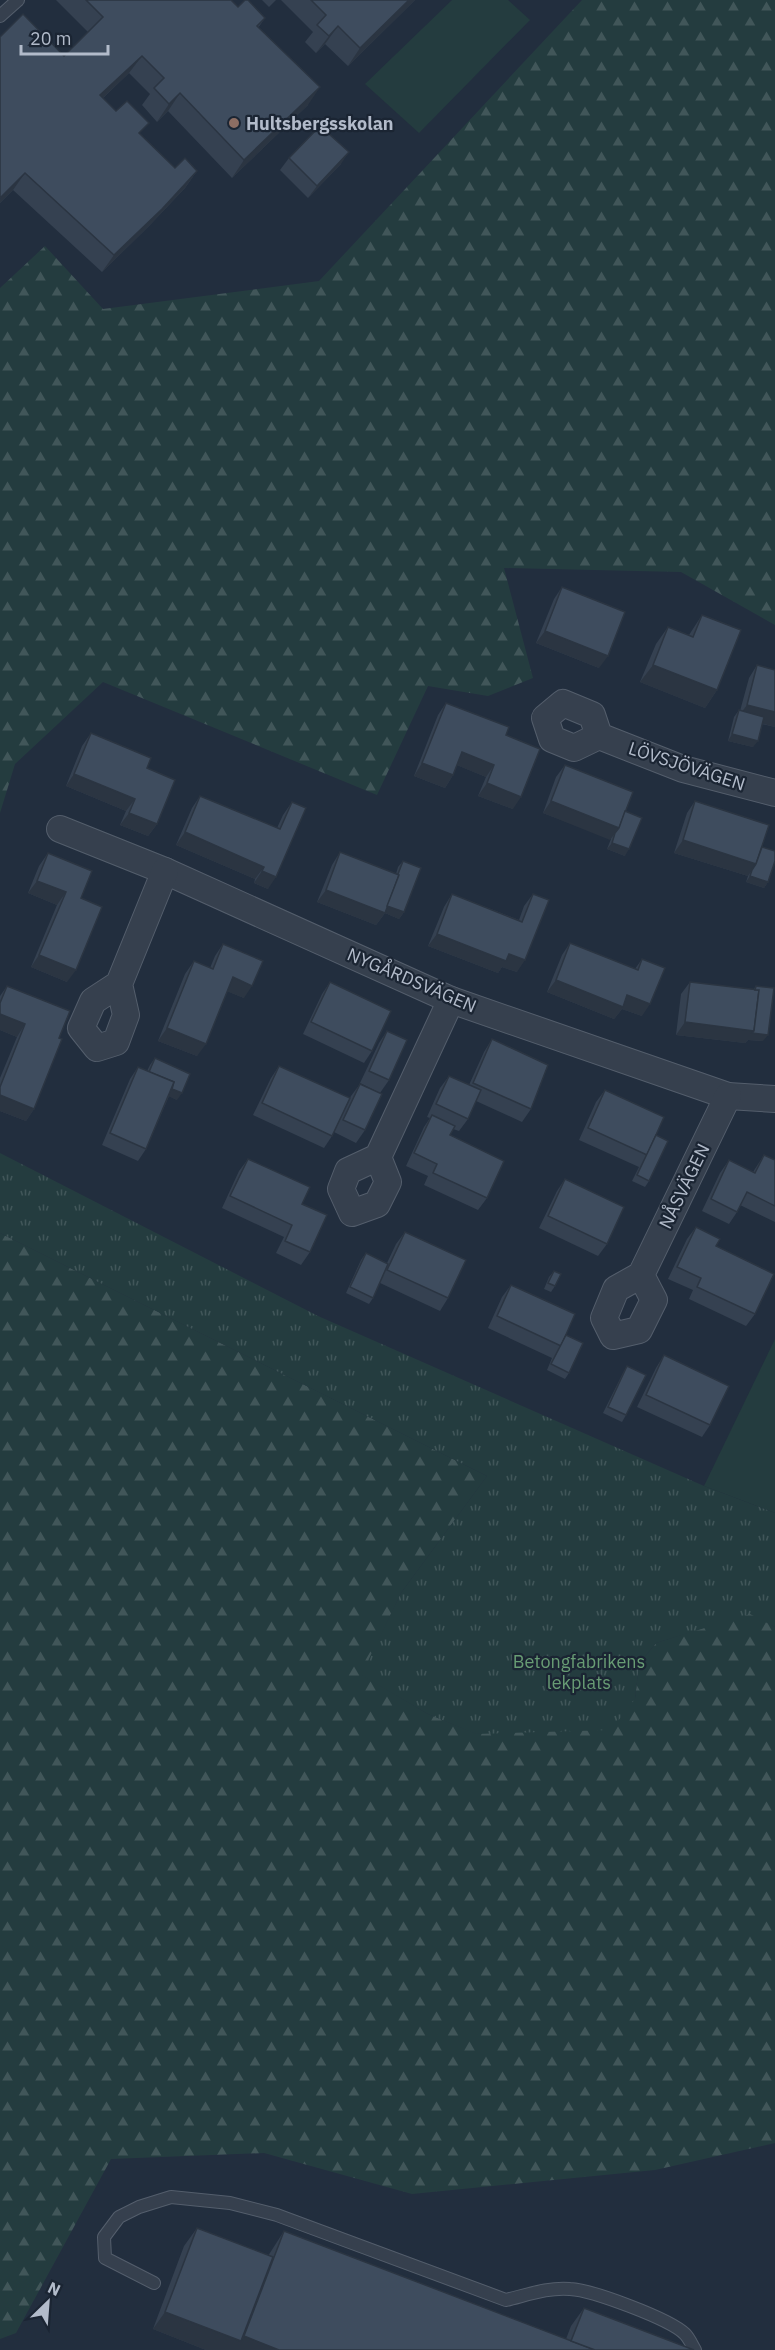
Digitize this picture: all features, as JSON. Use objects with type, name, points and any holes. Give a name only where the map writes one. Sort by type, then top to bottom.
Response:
[{"type":"street","name":"LÖVSJÖVÄGEN","points":[[599,736],[683,769],[775,793]]},
{"type":"street","name":"NYGÅRDSVÄGEN","points":[[60,830],[165,871],[451,1000],[728,1096],[775,1099]]},
{"type":"street","points":[[119,984],[165,871]]},
{"type":"street","points":[[378,1156],[451,1000]]},
{"type":"street","name":"NÅSVÄGEN","points":[[641,1275],[728,1096]]},
{"type":"lane","points":[[0,16],[18,0]]},
{"type":"lane","points":[[154,2283],[105,2258],[104,2237],[119,2217],[139,2207],[171,2197],[230,2203],[277,2215],[506,2301],[540,2292],[569,2288],[593,2293],[648,2313],[685,2334],[695,2350]]},
{"type":"green space","points":[[452,0],[508,0],[530,20],[419,133],[365,84]]},
{"type":"green space","points":[[582,0],[775,0],[775,625],[681,572],[504,568],[533,678],[488,696],[428,686],[377,795],[103,682],[15,764],[0,813],[0,288],[45,246],[103,309],[319,281]]},
{"type":"green space","name":"Betongfabrikens lekplats","points":[[0,1153],[318,1316],[704,1486],[775,1513],[775,1627],[750,1614],[656,1643],[639,1664],[635,1699],[611,1730],[476,1734],[428,1714],[361,1675],[401,1593],[487,1476],[0,1233]]},
{"type":"green space","points":[[0,1233],[487,1476],[401,1593],[362,1675],[428,1714],[477,1734],[635,1699],[639,1664],[656,1643],[750,1613],[775,1627],[775,2143],[655,2170],[412,2194],[264,2153],[111,2159],[16,2333],[0,2339]]},
{"type":"green space","points":[[775,1339],[775,1513],[704,1486]]},
{"type":"building","name":"Hultsbergsskolan","points":[[86,0],[231,0],[238,7],[248,0],[265,18],[257,26],[320,87],[244,160],[180,93],[169,104],[154,88],[164,78],[142,56],[100,95],[116,111],[127,101],[149,123],[139,133],[175,168],[185,158],[197,171],[162,209],[114,255],[25,173],[0,198],[0,37],[23,14],[64,56],[103,17]]},
{"type":"building","points":[[311,0],[409,0],[360,48],[338,26],[329,36],[317,25],[326,15]]},
{"type":"building","points":[[320,126],[349,152],[317,186],[289,158]]},
{"type":"building","points":[[562,587],[625,612],[608,656],[545,631]]},
{"type":"building","points":[[702,615],[741,630],[717,690],[653,665],[668,627],[693,637]]},
{"type":"building","points":[[757,665],[775,670],[775,712],[747,705]]},
{"type":"building","points":[[446,703],[509,727],[506,735],[540,749],[521,797],[487,783],[494,765],[462,752],[453,775],[422,763]]},
{"type":"building","points":[[739,710],[764,717],[758,741],[732,734]]},
{"type":"building","points":[[91,733],[151,758],[147,768],[175,780],[157,824],[129,813],[135,799],[74,774]]},
{"type":"building","points":[[565,765],[633,792],[619,828],[551,801]]},
{"type":"building","points":[[200,796],[280,829],[292,802],[306,808],[276,877],[262,871],[264,867],[185,832]]},
{"type":"building","points":[[695,801],[769,825],[756,864],[683,840]]},
{"type":"building","points":[[625,811],[642,818],[629,849],[612,843]]},
{"type":"building","points":[[762,847],[775,851],[775,861],[768,882],[750,876]]},
{"type":"building","points":[[340,852],[399,875],[385,913],[326,890]]},
{"type":"building","points":[[48,853],[92,871],[81,898],[102,907],[76,970],[39,955],[66,892],[37,881]]},
{"type":"building","points":[[403,861],[421,868],[404,912],[387,906]]},
{"type":"building","points":[[452,894],[522,922],[533,894],[549,900],[525,960],[509,954],[506,961],[437,934]]},
{"type":"building","points":[[570,943],[638,970],[642,959],[665,968],[650,1004],[627,995],[623,1007],[556,980]]},
{"type":"building","points":[[223,944],[263,961],[252,986],[233,977],[206,1044],[167,1028],[194,961],[213,969]]},
{"type":"building","points":[[330,982],[391,1011],[372,1051],[311,1022]]},
{"type":"building","points":[[690,982],[759,990],[754,1031],[685,1022]]},
{"type":"building","points":[[7,986],[70,1011],[59,1038],[62,1039],[34,1109],[0,1095],[0,1087],[25,1024],[0,1014],[0,1003]]},
{"type":"building","points":[[756,986],[774,988],[768,1035],[752,1033],[759,990],[755,990]]},
{"type":"building","points":[[387,1031],[407,1040],[389,1080],[369,1071]]},
{"type":"building","points":[[492,1039],[548,1065],[531,1109],[473,1083]]},
{"type":"building","points":[[155,1058],[190,1074],[182,1093],[172,1089],[174,1082],[149,1072]]},
{"type":"building","points":[[279,1066],[350,1098],[332,1136],[262,1103]]},
{"type":"building","points":[[138,1067],[174,1082],[146,1149],[110,1133]]},
{"type":"building","points":[[449,1076],[481,1090],[468,1119],[436,1104]]},
{"type":"building","points":[[360,1084],[382,1094],[365,1130],[343,1120]]},
{"type":"building","points":[[605,1090],[664,1117],[647,1155],[588,1128]]},
{"type":"building","points":[[432,1115],[455,1126],[450,1135],[504,1161],[487,1198],[433,1173],[437,1164],[414,1153]]},
{"type":"building","points":[[656,1135],[668,1141],[649,1181],[637,1175]]},
{"type":"building","points":[[764,1155],[775,1160],[775,1206],[747,1192],[737,1212],[711,1199],[729,1160],[755,1173]]},
{"type":"building","points":[[248,1159],[310,1187],[302,1204],[327,1215],[310,1252],[285,1241],[292,1225],[230,1196]]},
{"type":"building","points":[[565,1179],[624,1207],[607,1244],[548,1216]]},
{"type":"building","points":[[696,1227],[720,1239],[716,1246],[774,1274],[755,1314],[697,1287],[701,1278],[677,1267]]},
{"type":"building","points":[[405,1232],[466,1260],[448,1298],[387,1270]]},
{"type":"building","points":[[366,1253],[388,1264],[373,1298],[350,1287]]},
{"type":"building","points":[[554,1271],[561,1274],[555,1286],[548,1283]]},
{"type":"building","points":[[511,1285],[575,1314],[561,1346],[497,1316]]},
{"type":"building","points":[[566,1335],[583,1343],[569,1373],[551,1364]]},
{"type":"building","points":[[664,1355],[729,1386],[710,1425],[646,1395]]},
{"type":"building","points":[[627,1366],[646,1375],[626,1415],[608,1407]]},
{"type":"building","points":[[197,2228],[273,2257],[241,2341],[165,2312]]},
{"type":"building","points":[[284,2231],[595,2350],[279,2350],[244,2336]]},
{"type":"building","points":[[584,2308],[694,2350],[595,2350],[571,2341]]},
{"type":"place","name":"Hultsbergsskolan","points":[[234,123]]}]
